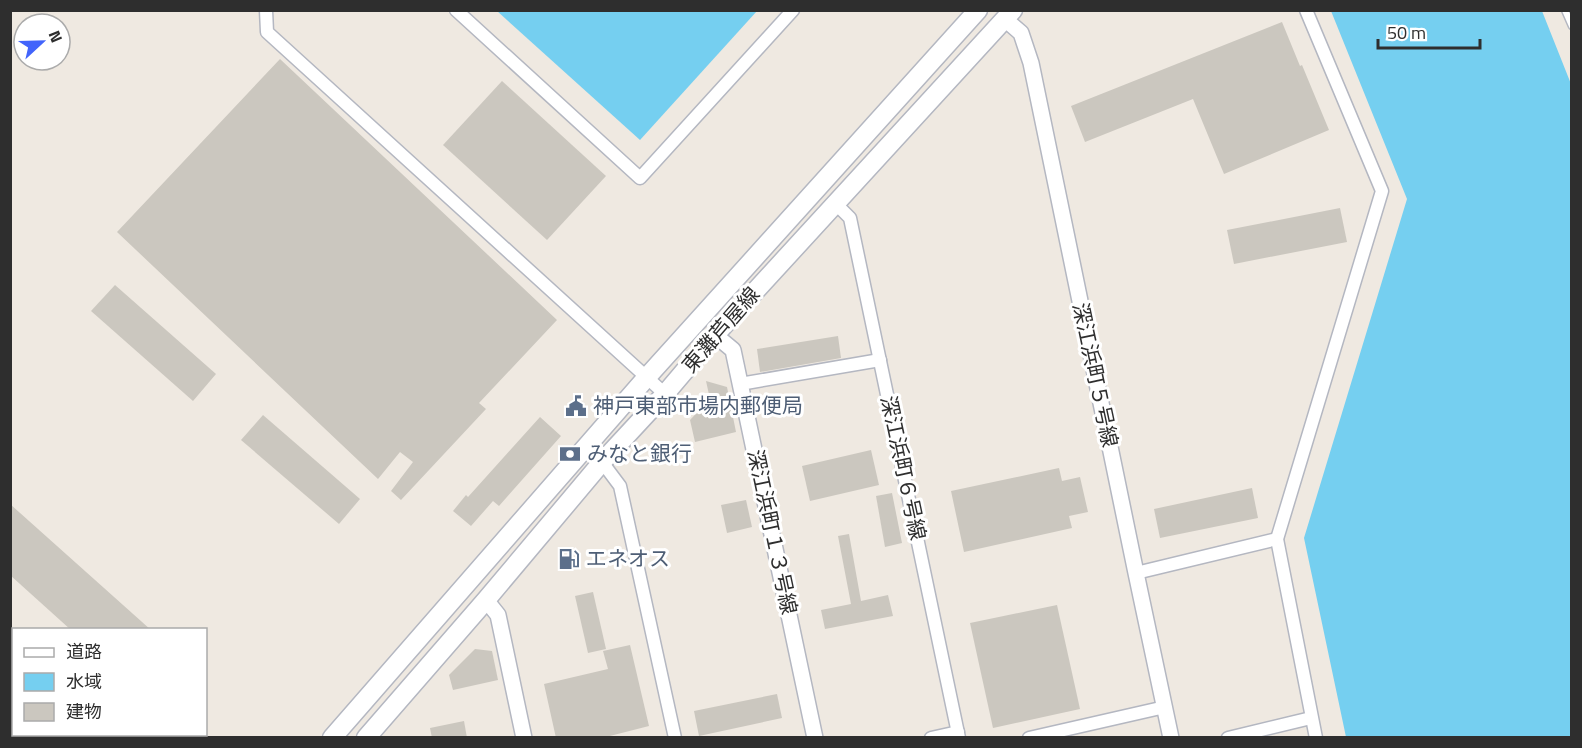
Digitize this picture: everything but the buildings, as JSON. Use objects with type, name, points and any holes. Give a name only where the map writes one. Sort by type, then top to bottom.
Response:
[{"type":"main road","name":"東灘芦屋線","points":[[332,738],[647,377],[978,10]]},
{"type":"main road","name":"東灘芦屋線","points":[[370,736],[602,462],[665,394],[715,334],[836,204],[1004,14]]},
{"type":"street","points":[[267,10],[267,32],[665,394]]},
{"type":"street","points":[[456,10],[640,178],[793,10]]},
{"type":"street","points":[[1306,10],[1382,191],[1277,539],[1316,738]]},
{"type":"street","name":"深江浜町５号線","points":[[1004,14],[1021,33],[1031,63],[1172,738]]},
{"type":"street","name":"深江浜町６号線","points":[[836,204],[850,218],[959,735]]},
{"type":"street","name":"深江浜町１３号線","points":[[715,334],[733,350],[815,738]]},
{"type":"street","points":[[740,384],[880,360]]},
{"type":"street","points":[[602,462],[620,486],[675,738]]},
{"type":"street","points":[[1136,573],[1277,539]]},
{"type":"street","points":[[486,600],[498,615],[524,738]]},
{"type":"street","points":[[1029,738],[1165,707]]},
{"type":"street","points":[[1228,738],[1311,718]]},
{"type":"street","points":[[931,738],[959,735]]},
{"type":"lane","points":[[1565,10],[1572,26]]},
{"type":"water","points":[[497,11],[757,11],[640,140]]},
{"type":"water","points":[[1331,11],[1542,11],[1571,84],[1571,737],[1346,737],[1304,538],[1407,199]]},
{"type":"place","name":"神戸東部市場内郵便局","points":[[576,406]]},
{"type":"place","name":"みなと銀行","points":[[570,454]]},
{"type":"place","name":"エネオス","points":[[569,559]]}]
